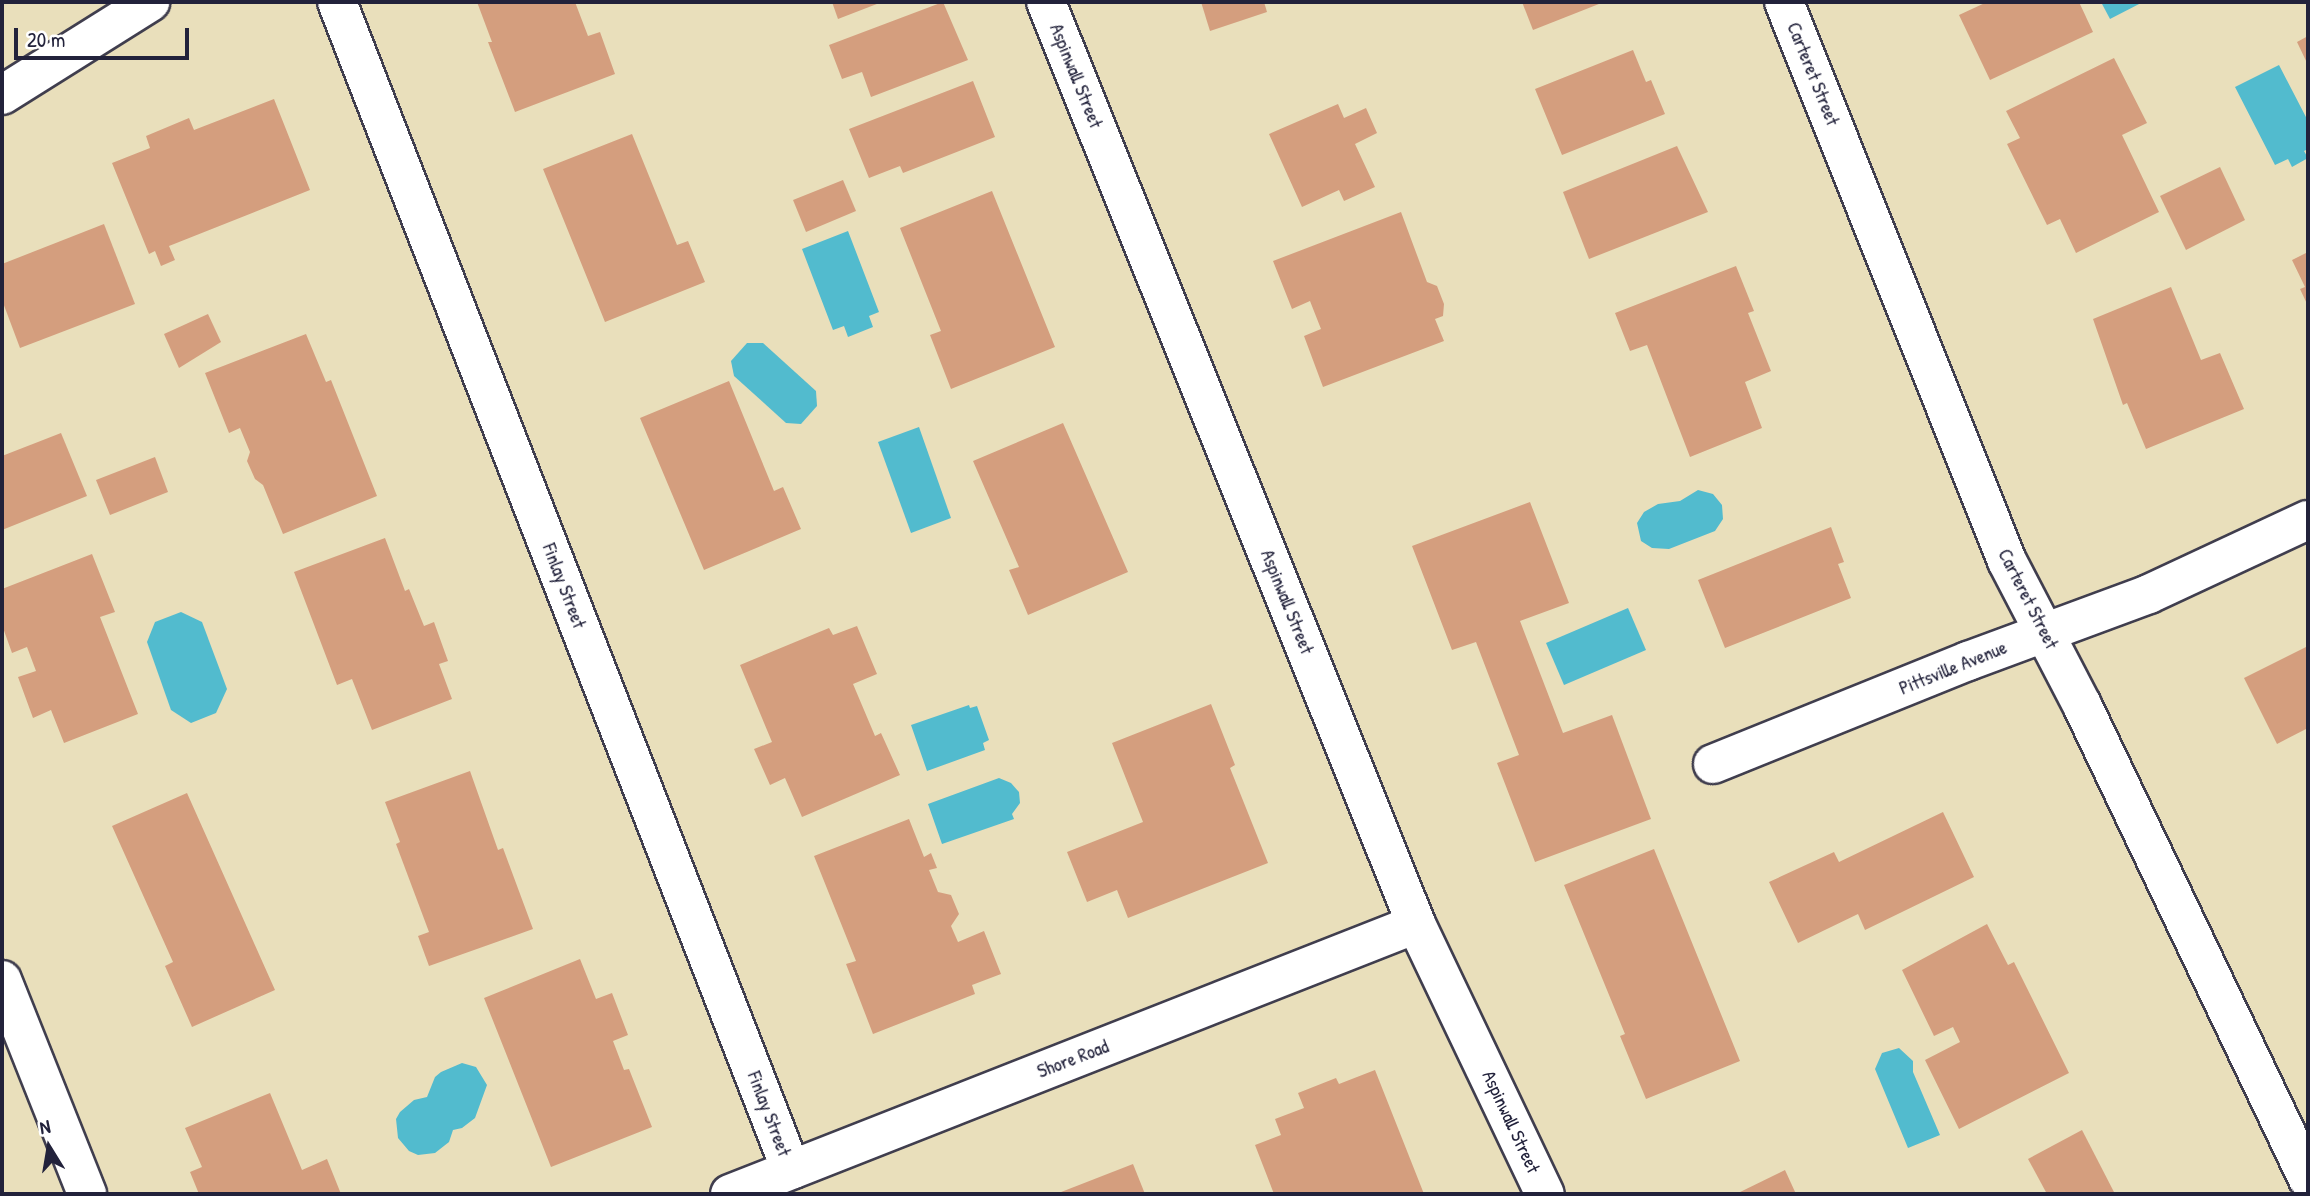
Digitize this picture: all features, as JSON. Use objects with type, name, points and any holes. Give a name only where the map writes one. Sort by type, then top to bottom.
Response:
[{"type":"street","points":[[2,95],[150,2]]},
{"type":"street","name":"Finlay Street","points":[[337,2],[791,1170]]},
{"type":"street","name":"Aspinwall Street","points":[[1046,2],[1416,924],[1545,1194]]},
{"type":"street","name":"Carteret Street","points":[[1784,2],[2007,561],[2088,717],[2308,1179]]},
{"type":"street","name":"Pittsville Avenue","points":[[1713,764],[1968,661],[2149,594],[2308,520]]},
{"type":"street","name":"Shore Road","points":[[730,1194],[1416,924]]},
{"type":"street","points":[[2,980],[87,1194]]},
{"type":"water","points":[[2101,2],[2143,2],[2110,19]]},
{"type":"water","points":[[2279,65],[2308,121],[2308,149],[2304,151],[2308,158],[2292,167],[2288,159],[2275,165],[2235,87]]},
{"type":"water","points":[[848,231],[879,312],[869,316],[873,327],[848,337],[844,326],[833,330],[802,249]]},
{"type":"water","points":[[747,343],[763,343],[816,391],[817,406],[801,424],[786,423],[734,376],[731,361]]},
{"type":"water","points":[[919,427],[951,518],[911,533],[878,442]]},
{"type":"water","points":[[1698,490],[1713,494],[1722,505],[1723,519],[1715,531],[1669,549],[1652,548],[1641,541],[1637,523],[1644,512],[1658,504],[1680,501]]},
{"type":"water","points":[[1628,608],[1646,650],[1564,685],[1546,643]]},
{"type":"water","points":[[181,612],[202,622],[227,689],[216,713],[191,723],[171,710],[147,642],[155,622]]},
{"type":"water","points":[[969,705],[970,708],[977,706],[989,740],[983,743],[985,750],[927,771],[911,725]]},
{"type":"water","points":[[999,778],[1011,783],[1019,792],[1020,803],[1012,814],[1014,819],[942,844],[928,804]]},
{"type":"water","points":[[1899,1048],[1913,1061],[1913,1072],[1940,1135],[1908,1148],[1875,1069],[1882,1053]]},
{"type":"water","points":[[462,1063],[476,1067],[487,1085],[475,1118],[462,1128],[453,1130],[449,1142],[435,1153],[418,1155],[409,1151],[398,1138],[396,1119],[400,1112],[414,1100],[427,1097],[435,1077],[441,1072]]},
{"type":"building","points":[[477,2],[575,2],[588,36],[600,32],[615,74],[515,112],[488,42],[492,42]]},
{"type":"building","points":[[832,2],[882,2],[838,19]]},
{"type":"building","points":[[943,2],[968,60],[871,97],[862,72],[842,79],[829,45]]},
{"type":"building","points":[[1201,2],[1264,2],[1267,12],[1210,31]]},
{"type":"building","points":[[1522,2],[1604,2],[1533,30]]},
{"type":"building","points":[[1987,2],[2079,2],[2093,32],[1990,80],[1959,15]]},
{"type":"building","points":[[2308,36],[2308,65],[2297,42]]},
{"type":"building","points":[[1633,50],[1646,82],[1651,80],[1665,114],[1562,155],[1535,89]]},
{"type":"building","points":[[2114,58],[2147,123],[2122,135],[2159,212],[2076,253],[2060,219],[2047,225],[2007,144],[2020,138],[2006,111]]},
{"type":"building","points":[[973,81],[995,137],[903,173],[900,166],[869,178],[849,129]]},
{"type":"building","points":[[274,99],[310,190],[169,246],[175,260],[161,266],[155,251],[149,254],[112,163],[150,148],[146,136],[189,118],[194,130]]},
{"type":"building","points":[[1338,104],[1344,118],[1366,108],[1377,133],[1355,144],[1375,187],[1344,201],[1339,190],[1302,207],[1269,134]]},
{"type":"building","points":[[632,134],[677,245],[688,241],[705,282],[605,322],[543,169]]},
{"type":"building","points":[[1677,146],[1708,212],[1589,259],[1563,192]]},
{"type":"building","points":[[2220,167],[2245,220],[2186,250],[2160,196]]},
{"type":"building","points":[[843,180],[856,211],[806,232],[793,200]]},
{"type":"building","points":[[992,191],[1055,347],[951,389],[930,335],[941,331],[900,228]]},
{"type":"building","points":[[1401,212],[1427,282],[1437,286],[1444,304],[1443,316],[1435,319],[1444,341],[1323,387],[1304,336],[1321,329],[1310,301],[1292,309],[1273,261]]},
{"type":"building","points":[[104,224],[135,304],[20,348],[2,300],[2,264]]},
{"type":"building","points":[[2308,252],[2308,306],[2300,289],[2305,287],[2292,260]]},
{"type":"building","points":[[1736,266],[1754,311],[1748,313],[1771,371],[1745,382],[1762,428],[1690,457],[1647,345],[1630,351],[1615,313]]},
{"type":"building","points":[[2171,287],[2201,360],[2220,353],[2244,409],[2146,449],[2127,403],[2123,405],[2093,319]]},
{"type":"building","points":[[208,314],[221,342],[179,368],[164,334]]},
{"type":"building","points":[[306,334],[326,382],[331,380],[377,496],[283,534],[263,485],[255,479],[247,461],[250,452],[240,428],[229,433],[205,373]]},
{"type":"building","points":[[729,381],[774,491],[783,487],[801,529],[704,570],[640,418]]},
{"type":"building","points":[[1063,423],[1128,572],[1028,615],[1009,570],[1019,567],[973,461]]},
{"type":"building","points":[[61,433],[87,496],[2,530],[2,456]]},
{"type":"building","points":[[155,457],[168,492],[110,515],[96,480]]},
{"type":"building","points":[[1530,502],[1569,603],[1520,621],[1563,733],[1612,715],[1651,819],[1535,862],[1497,763],[1519,755],[1476,642],[1452,650],[1412,546]]},
{"type":"building","points":[[1831,527],[1844,562],[1838,564],[1851,598],[1725,648],[1698,580]]},
{"type":"building","points":[[385,538],[405,591],[409,589],[424,626],[434,622],[448,661],[439,664],[452,699],[372,730],[352,679],[337,685],[294,572]]},
{"type":"building","points":[[92,554],[115,612],[100,617],[138,714],[64,743],[51,710],[33,718],[18,677],[36,671],[27,647],[12,653],[2,625],[2,589]]},
{"type":"building","points":[[857,626],[877,674],[853,684],[875,736],[881,733],[900,775],[802,817],[785,778],[770,785],[754,749],[772,742],[740,665],[829,628],[833,635]]},
{"type":"building","points":[[2308,646],[2308,728],[2277,744],[2244,678]]},
{"type":"building","points":[[1211,704],[1235,765],[1230,768],[1268,863],[1128,918],[1117,890],[1087,902],[1067,852],[1143,822],[1112,743]]},
{"type":"building","points":[[470,771],[498,850],[503,848],[533,929],[429,966],[418,936],[429,932],[396,844],[400,842],[385,802]]},
{"type":"building","points":[[187,793],[275,990],[192,1027],[165,966],[173,962],[112,826]]},
{"type":"building","points":[[1943,812],[1974,877],[1865,930],[1858,914],[1798,943],[1769,882],[1834,852],[1839,862]]},
{"type":"building","points":[[909,819],[924,857],[931,853],[937,868],[929,870],[938,892],[951,895],[959,914],[951,926],[958,942],[984,931],[1001,974],[972,985],[975,994],[873,1034],[846,964],[856,961],[814,856]]},
{"type":"building","points":[[1654,849],[1740,1061],[1646,1099],[1620,1036],[1625,1034],[1564,885]]},
{"type":"building","points":[[1987,924],[2008,965],[2014,962],[2069,1073],[1959,1129],[1925,1060],[1960,1042],[1953,1027],[1934,1036],[1902,970]]},
{"type":"building","points":[[580,959],[596,999],[612,993],[628,1035],[613,1041],[624,1070],[629,1069],[652,1127],[551,1167],[484,998]]},
{"type":"building","points":[[1375,1070],[1424,1194],[1274,1194],[1255,1145],[1281,1135],[1275,1119],[1304,1108],[1298,1093],[1336,1078],[1339,1084]]},
{"type":"building","points":[[270,1093],[302,1170],[327,1159],[341,1194],[199,1194],[190,1172],[202,1167],[185,1128]]},
{"type":"building","points":[[2082,1130],[2115,1194],[2047,1194],[2028,1159]]},
{"type":"building","points":[[1133,1164],[1145,1194],[1056,1194]]},
{"type":"building","points":[[1785,1170],[1796,1194],[1736,1194]]}]
